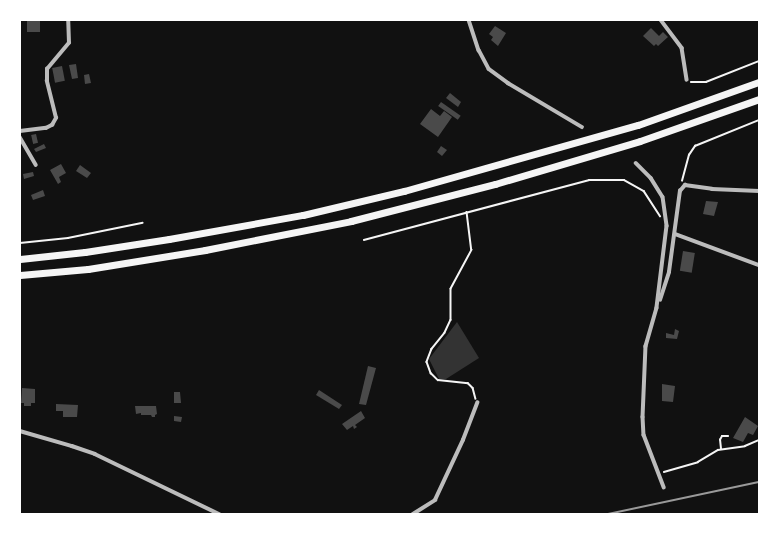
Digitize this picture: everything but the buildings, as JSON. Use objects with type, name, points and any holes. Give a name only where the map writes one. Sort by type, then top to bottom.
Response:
[{"type":"highway","points":[[20,259],[85,252],[169,239],[303,215],[404,191],[638,125],[759,82]]},
{"type":"highway","points":[[20,275],[88,269],[197,251],[351,221],[502,182],[640,141],[759,99]]},
{"type":"street","points":[[20,131],[46,128],[52,125],[56,118],[47,81],[47,69],[69,43],[68,20]]},
{"type":"street","points":[[469,20],[479,50],[489,69],[508,83],[582,127]]},
{"type":"street","points":[[662,20],[682,48],[687,80]]},
{"type":"street","points":[[20,137],[36,165]]},
{"type":"street","points":[[636,163],[651,178],[663,197],[666,226],[657,308]]},
{"type":"street","points":[[664,487],[644,435],[643,416],[646,346],[669,272],[680,191],[685,185],[712,189],[759,191]]},
{"type":"street","points":[[675,234],[759,266]]},
{"type":"street","points":[[413,514],[435,500],[463,440],[477,403]]},
{"type":"street","points":[[20,431],[95,454],[219,514]]},
{"type":"path","points":[[687,80],[695,84],[706,82],[759,61]]},
{"type":"path","points":[[680,191],[689,155],[695,146],[759,120]]},
{"type":"path","points":[[364,240],[589,180],[624,180],[644,191],[666,226]]},
{"type":"path","points":[[467,212],[472,250],[452,289],[451,320],[445,333],[432,349],[426,362],[431,373],[438,380],[468,384],[473,388],[477,403]]},
{"type":"path","points":[[20,243],[68,238],[142,223]]},
{"type":"path","points":[[721,449],[720,440],[722,436],[728,436]]},
{"type":"path","points":[[658,473],[698,462],[712,452],[721,449],[745,446],[759,440]]},
{"type":"shaded area","points":[[457,322],[479,358],[446,379],[439,379],[429,359]]},
{"type":"railway","points":[[608,514],[759,482]]}]
